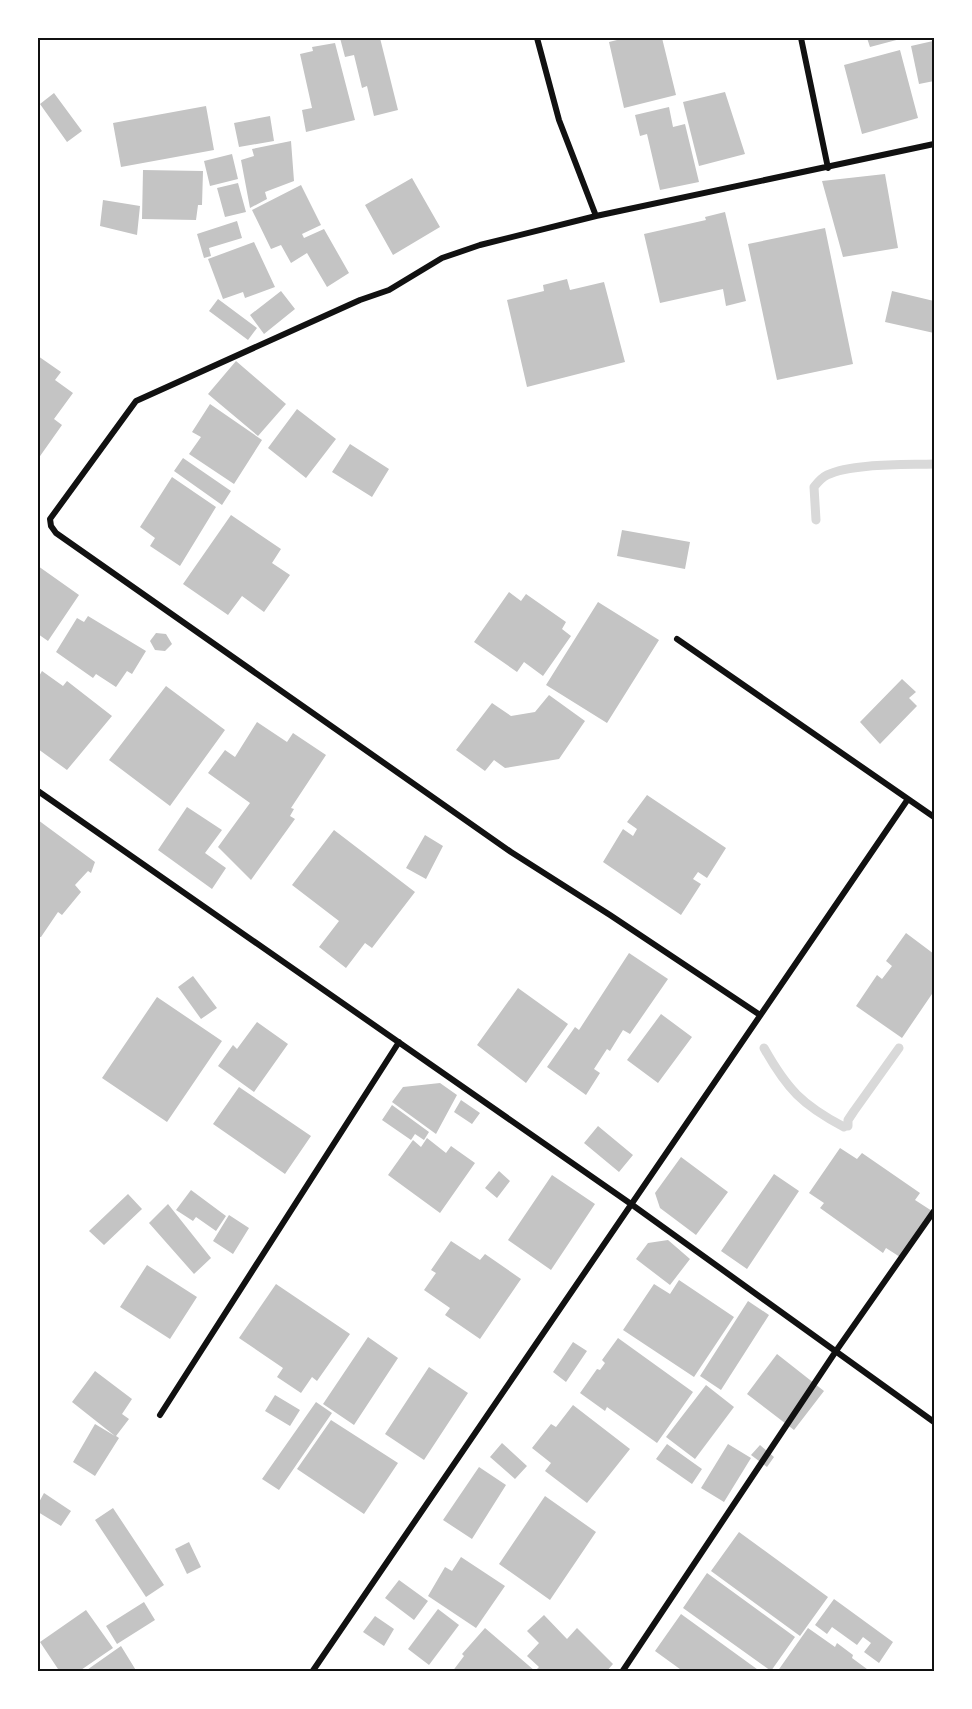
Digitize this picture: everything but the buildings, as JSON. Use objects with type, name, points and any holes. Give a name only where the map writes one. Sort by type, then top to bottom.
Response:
[{"type":"street","points":[[537,38],[559,120],[596,216]]},
{"type":"street","points":[[801,38],[828,168]]},
{"type":"street","points":[[760,1015],[511,852],[56,533],[51,526],[50,519],[136,401],[360,300],[389,290],[442,258],[480,245],[596,216],[934,144]]},
{"type":"street","points":[[677,639],[934,817]]},
{"type":"street","points":[[38,791],[631,1204],[934,1422]]},
{"type":"street","points":[[312,1671],[908,799]]},
{"type":"street","points":[[160,1415],[399,1042]]},
{"type":"street","points":[[622,1671],[836,1351],[934,1211]]},
{"type":"waterway","points":[[816,520],[814,487],[827,475],[850,468],[934,464]]},
{"type":"waterway","points":[[764,1048],[780,1075],[797,1095],[817,1111],[844,1127]]},
{"type":"waterway","points":[[848,1126],[848,1120],[899,1048]]}]
